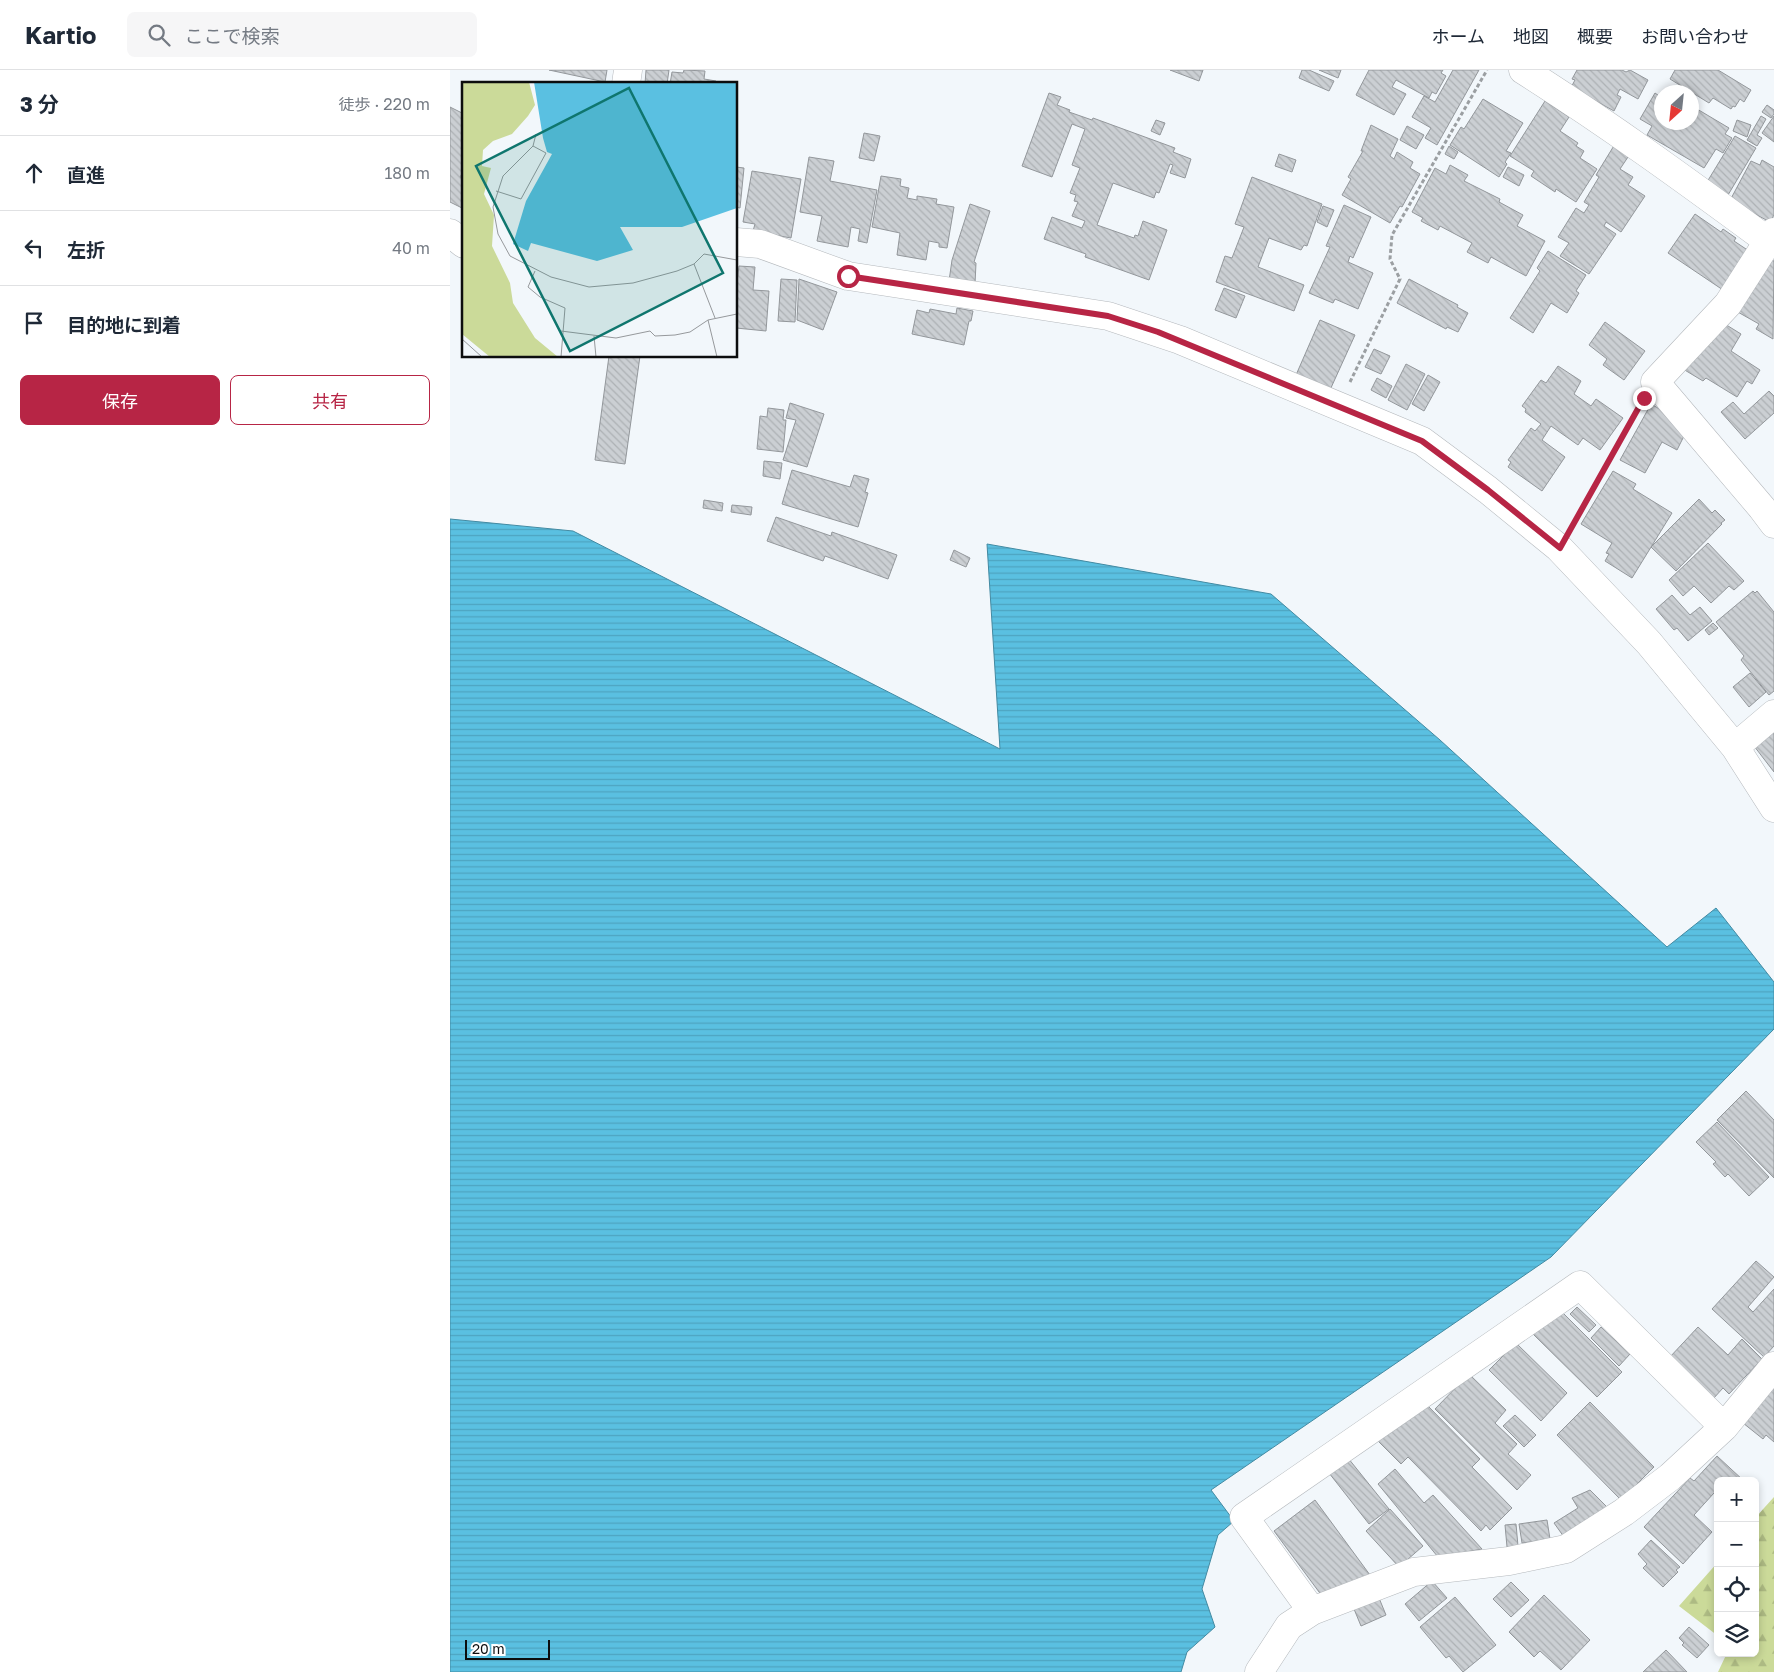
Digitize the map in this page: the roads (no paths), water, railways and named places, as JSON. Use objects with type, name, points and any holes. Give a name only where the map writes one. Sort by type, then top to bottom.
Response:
[{"type":"street","points":[[1523,70],[1559,80],[1674,172],[1771,236],[1728,304],[1656,382],[1774,524]]},
{"type":"street","points":[[450,233],[462,242]]},
{"type":"street","points":[[738,242],[760,244],[848,276],[1108,316],[1173,337],[1422,441],[1488,490],[1560,548],[1649,644],[1735,747],[1774,808]]},
{"type":"street","points":[[1735,747],[1774,714]]},
{"type":"street","points":[[1312,1611],[1244,1517],[1580,1285],[1724,1427]]},
{"type":"street","points":[[1259,1672],[1289,1626],[1312,1611],[1414,1572],[1509,1561],[1566,1549],[1624,1512],[1655,1489],[1724,1427],[1774,1366]]},
{"type":"water","points":[[450,519],[573,531],[1000,749],[987,544],[1271,594],[1440,740],[1667,947],[1716,908],[1774,982],[1774,1029],[1551,1257],[1211,1490],[1234,1521],[1218,1535],[1202,1589],[1215,1627],[1187,1652],[1181,1672],[450,1672]]}]
